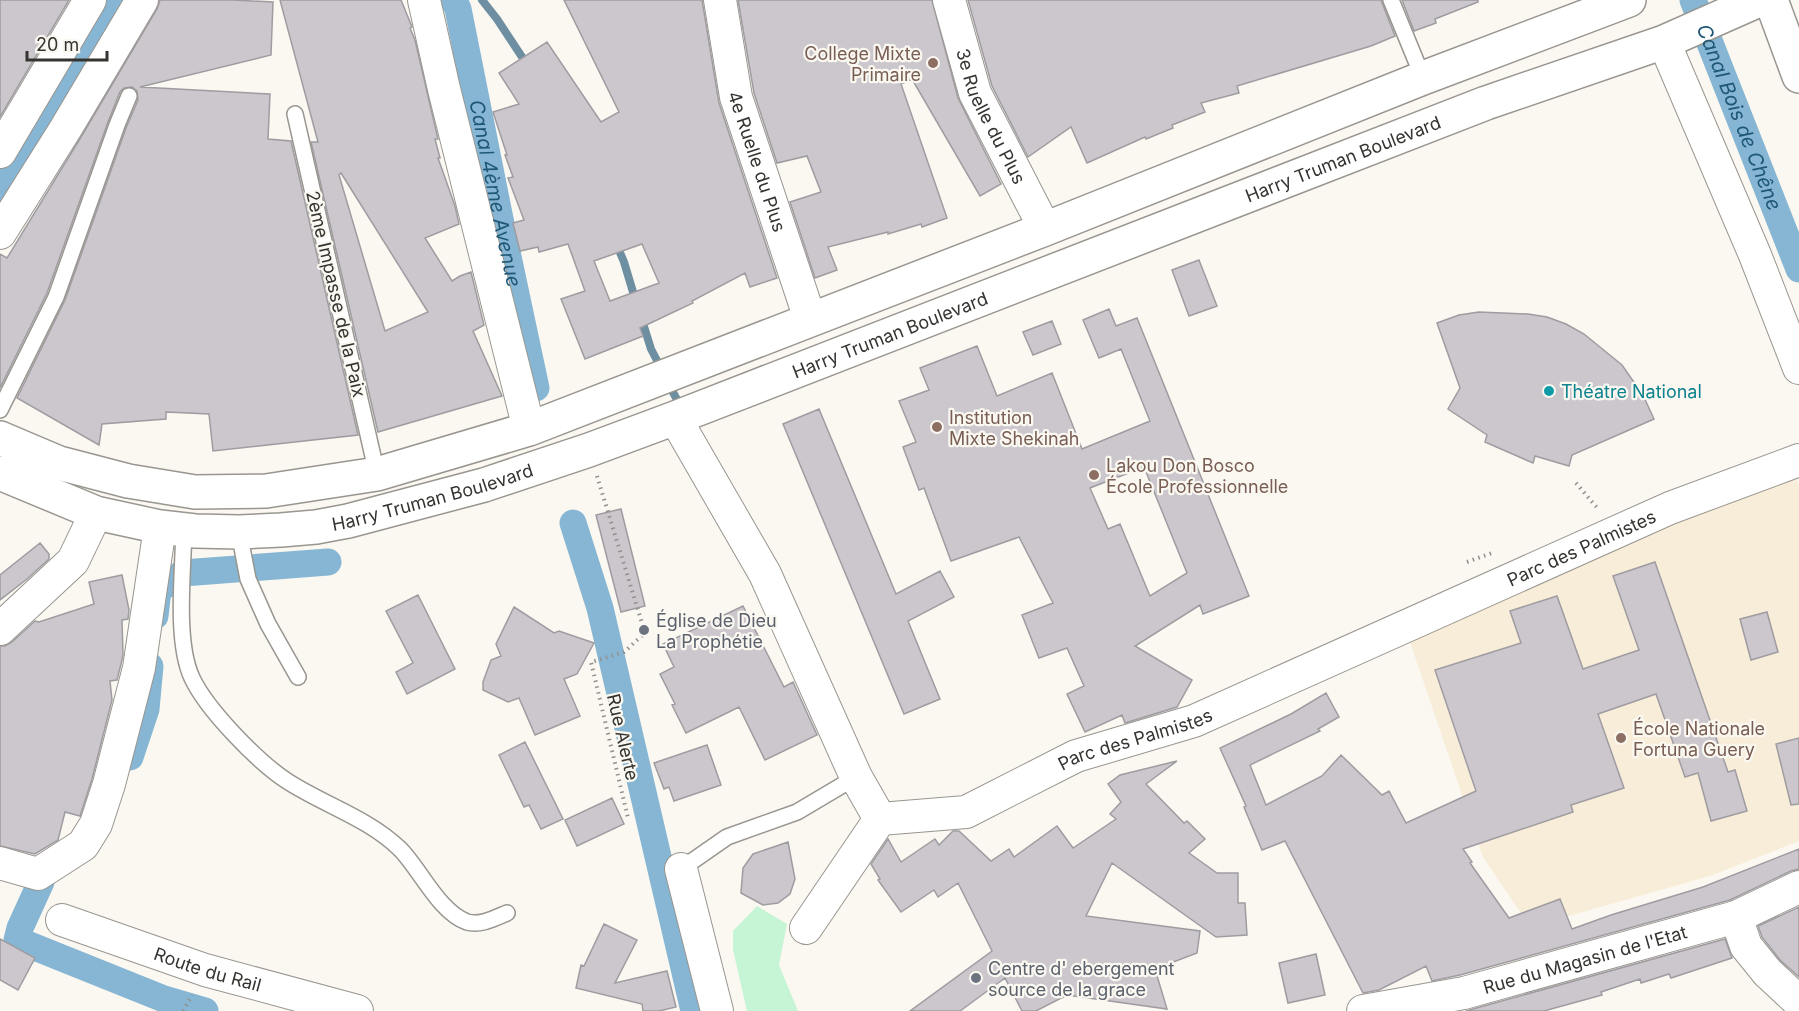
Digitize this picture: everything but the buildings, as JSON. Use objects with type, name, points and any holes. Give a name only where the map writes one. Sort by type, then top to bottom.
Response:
[{"type":"main road","name":"Harry Truman Boulevard","points":[[0,473],[96,513],[172,529],[239,532],[348,521],[484,486],[675,418],[1475,107],[1676,37],[1758,0]]},
{"type":"main road","points":[[1772,0],[1799,76]]},
{"type":"main road","name":"Harry Truman Boulevard","points":[[0,438],[59,463],[128,481],[195,492],[266,491],[377,474],[529,429],[1624,1]]},
{"type":"street","points":[[0,152],[90,0]]},
{"type":"street","points":[[0,233],[142,0]]},
{"type":"street","points":[[424,0],[529,429]]},
{"type":"street","name":"4e Ruelle du Plus","points":[[720,0],[736,97],[810,319]]},
{"type":"street","name":"3e Ruelle du Plus","points":[[949,0],[975,93],[1045,229]]},
{"type":"street","points":[[1676,37],[1755,255],[1799,368]]},
{"type":"street","points":[[675,418],[765,574],[856,777],[880,819],[806,928]]},
{"type":"street","name":"Parc des Palmistes","points":[[880,819],[966,812],[1076,756],[1194,721],[1670,508],[1799,460]]},
{"type":"street","points":[[0,628],[73,561],[96,513]]},
{"type":"street","points":[[0,863],[38,874],[83,845],[96,824],[109,784],[172,529]]},
{"type":"street","points":[[681,869],[717,1011]]},
{"type":"street","name":"Rue du Magasin de l'Etat","points":[[1363,1011],[1464,993],[1736,917],[1799,887]]},
{"type":"street","points":[[1736,917],[1746,946],[1767,972],[1799,1002]]},
{"type":"street","name":"Route du Rail","points":[[62,920],[205,970],[341,1009]]},
{"type":"lane","points":[[1391,0],[1423,78]]},
{"type":"lane","points":[[0,410],[56,297],[129,96]]},
{"type":"lane","name":"2ème Impasse de la Paix","points":[[295,114],[377,474]]},
{"type":"lane","points":[[172,529],[182,609],[184,659],[193,680],[215,712],[243,744],[287,781],[362,821],[402,850],[432,892],[456,916],[469,923],[482,923],[507,913]]},
{"type":"lane","points":[[239,532],[248,579],[268,624],[298,677]]},
{"type":"lane","points":[[681,869],[727,837],[797,812],[856,777]]},
{"type":"path","name":"Rue Alerte","points":[[589,450],[645,633],[624,652],[591,662],[628,818]]},
{"type":"path","points":[[1576,483],[1602,513]]},
{"type":"shaded area","name":"École Nationale Fortuna Guery","points":[[1792,470],[1799,485],[1799,841],[1710,876],[1530,927],[1483,857],[1408,636]]},
{"type":"green space","points":[[757,906],[787,924],[779,965],[798,1011],[747,1011],[733,950],[733,931]]},
{"type":"waterway","name":"Canal 4ème Avenue","points":[[0,189],[111,0]]},
{"type":"waterway","name":"Canal 4ème Avenue","points":[[454,0],[458,9],[536,388]]},
{"type":"waterway","points":[[482,0],[528,66]]},
{"type":"waterway","name":"Canal Bois de Chêne","points":[[1693,0],[1799,269]]},
{"type":"waterway","points":[[616,243],[636,302]]},
{"type":"waterway","points":[[641,317],[651,349],[663,372]]},
{"type":"waterway","points":[[668,383],[682,409]]},
{"type":"waterway","points":[[573,523],[600,608],[694,1011]]},
{"type":"waterway","points":[[155,616],[158,590],[183,573],[328,562]]},
{"type":"waterway","points":[[130,757],[146,709],[150,666]]},
{"type":"waterway","points":[[41,882],[20,928],[17,940],[164,999],[205,1011]]},
{"type":"place","name":"College Mixte Primaire","points":[[933,63]]},
{"type":"place","name":"Théatre National","points":[[1549,391]]},
{"type":"place","name":"Institution Mixte Shekinah","points":[[937,427]]},
{"type":"place","name":"Lakou Don Bosco École Professionnelle","points":[[1094,475]]},
{"type":"place","name":"Église de Dieu La Prophétie","points":[[644,630]]},
{"type":"place","name":"École Nationale Fortuna Guery","points":[[1621,738]]},
{"type":"place","name":"Centre d' ebergement source de la grace","points":[[976,978]]}]
